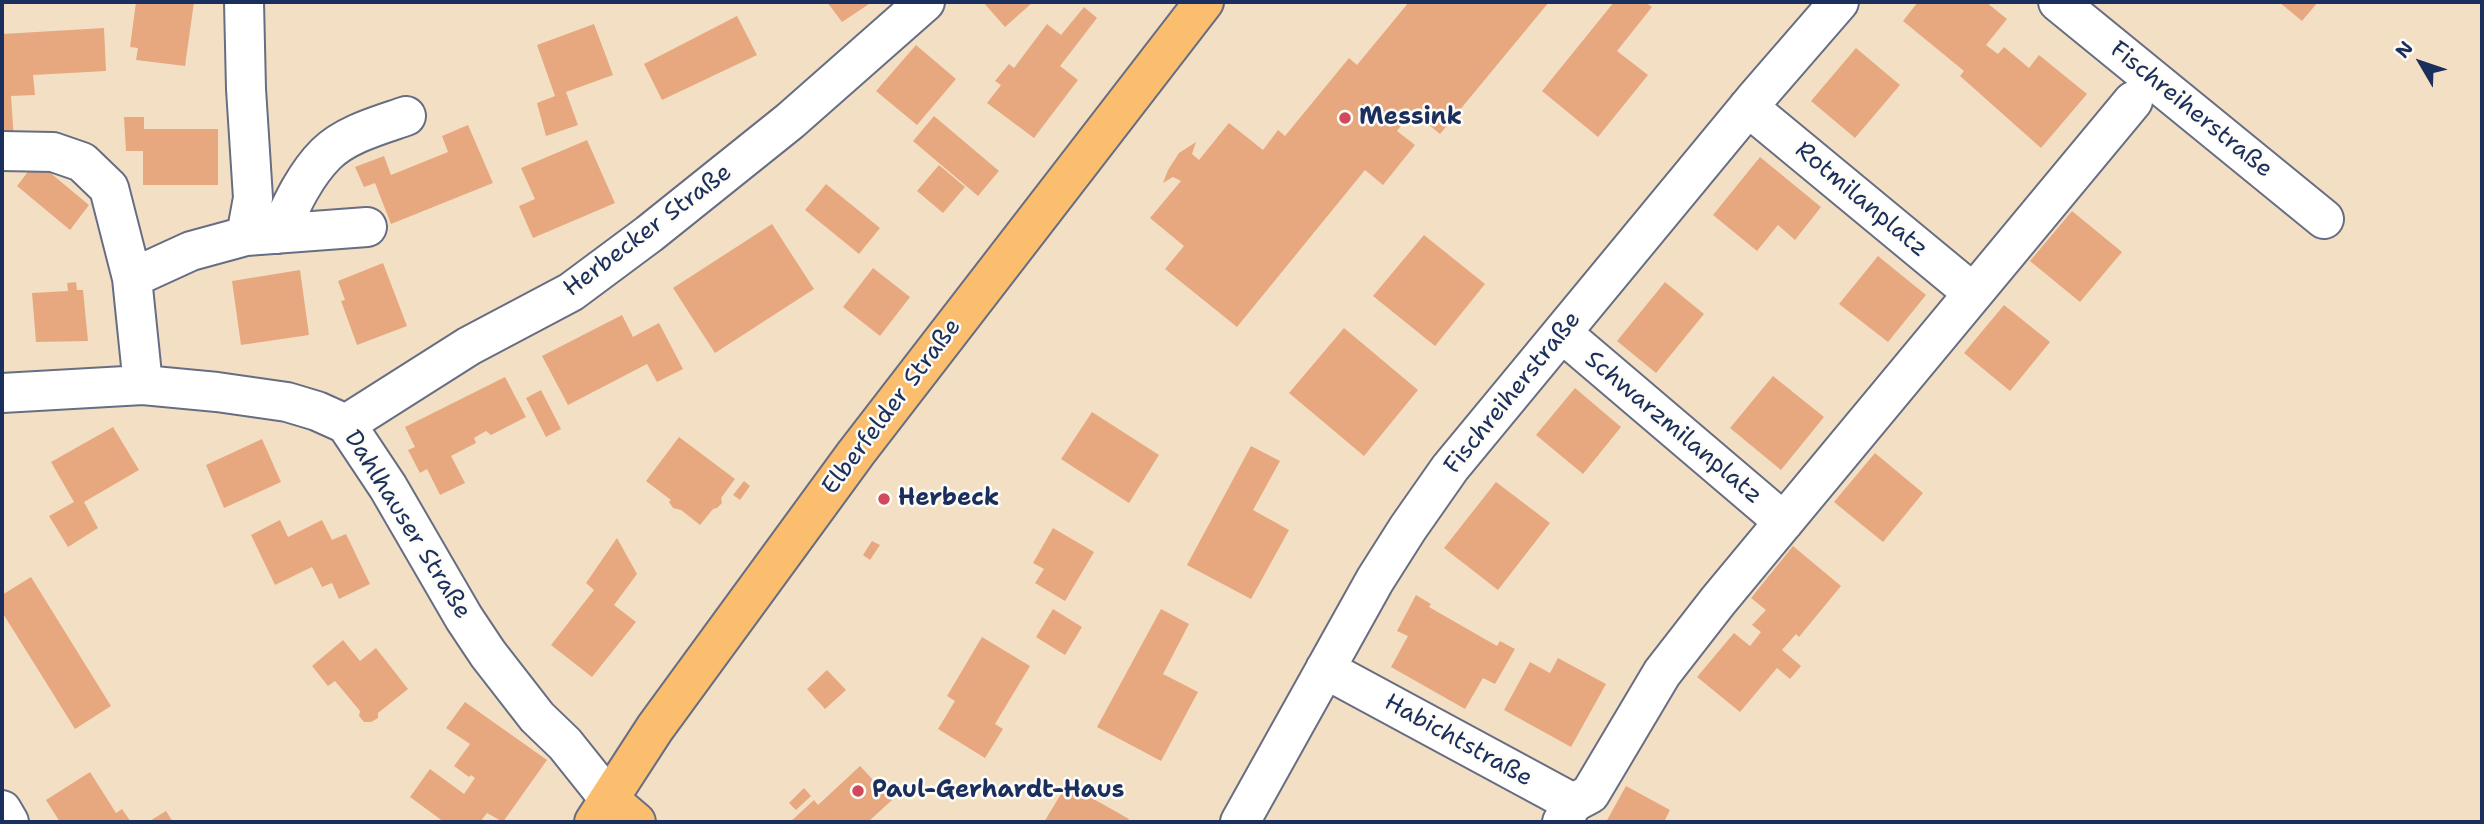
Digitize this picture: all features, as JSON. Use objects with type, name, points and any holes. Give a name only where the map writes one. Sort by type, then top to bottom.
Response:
[{"type":"main road","name":"Elberfelder Straße","points":[[614,816],[655,728],[856,453],[1204,2]]},
{"type":"street","points":[[244,2],[253,198],[262,235]]},
{"type":"street","name":"Herbecker Straße","points":[[346,424],[470,346],[571,292],[649,234],[790,121],[925,2]]},
{"type":"street","name":"Fischreiherstraße","points":[[1240,822],[1375,580],[1450,468],[1748,107],[1839,2]]},
{"type":"street","name":"Fischreiherstraße","points":[[2058,2],[2324,219]]},
{"type":"street","points":[[1567,813],[1590,794],[1661,673],[2133,101]]},
{"type":"street","name":"Rotmilanplatz","points":[[1748,107],[1973,293]]},
{"type":"street","points":[[262,235],[327,153],[350,137],[406,116]]},
{"type":"street","points":[[2,151],[54,152],[82,162],[109,188],[132,278],[143,385]]},
{"type":"street","points":[[132,278],[191,251],[262,235],[367,228]]},
{"type":"street","name":"Schwarzmilanplatz","points":[[1562,333],[1784,522]]},
{"type":"street","name":"Dahlhauser Straße","points":[[2,393],[143,385],[217,391],[287,402],[346,424],[388,487],[488,654],[537,718],[565,744],[614,816]]},
{"type":"street","name":"Habichtstraße","points":[[1325,669],[1567,813]]},
{"type":"street","points":[[2,810],[9,822]]},
{"type":"building","points":[[136,2],[194,2],[185,66],[136,60],[138,48],[130,47]]},
{"type":"building","points":[[827,2],[872,2],[842,22]]},
{"type":"building","points":[[983,2],[1033,2],[1005,27]]},
{"type":"building","points":[[1409,2],[1549,2],[1440,134],[1413,112],[1397,131],[1415,145],[1383,185],[1365,170],[1237,327],[1165,269],[1184,246],[1150,218],[1181,181],[1173,177],[1163,183],[1168,170],[1179,153],[1196,142],[1192,154],[1199,160],[1229,123],[1263,150],[1278,130],[1285,136],[1349,58],[1357,65]]},
{"type":"building","points":[[1614,2],[1645,2],[1652,7],[1617,51],[1648,75],[1598,137],[1542,91]]},
{"type":"building","points":[[1918,2],[1986,2],[2007,19],[1986,45],[1998,54],[2004,47],[2029,68],[2039,55],[2087,94],[2041,148],[1960,76],[1964,71],[1903,21]]},
{"type":"building","points":[[2279,2],[2318,2],[2302,21]]},
{"type":"building","points":[[1084,7],[1097,18],[1060,66],[1078,80],[1034,138],[987,103],[1001,85],[995,81],[1009,64],[1014,68],[1047,24],[1061,35]]},
{"type":"building","points":[[737,16],[757,55],[662,100],[644,64]]},
{"type":"building","points":[[594,24],[613,75],[566,92],[578,125],[546,136],[537,103],[555,96],[537,45]]},
{"type":"building","points":[[104,28],[106,71],[33,75],[35,95],[11,96],[14,140],[2,141],[2,34]]},
{"type":"building","points":[[916,45],[956,79],[917,125],[876,91]]},
{"type":"building","points":[[1856,48],[1900,85],[1855,138],[1811,101]]},
{"type":"building","points":[[934,116],[999,171],[978,196],[913,141]]},
{"type":"building","points":[[124,117],[144,117],[144,129],[218,129],[218,185],[143,185],[143,151],[126,151]]},
{"type":"building","points":[[468,125],[493,183],[391,224],[375,183],[364,187],[355,167],[384,156],[391,175],[448,152],[442,136]]},
{"type":"building","points":[[587,140],[615,203],[533,238],[519,206],[535,199],[521,168]]},
{"type":"building","points":[[1760,157],[1821,207],[1795,240],[1778,225],[1757,251],[1713,215]]},
{"type":"building","points":[[36,161],[89,205],[70,230],[17,186]]},
{"type":"building","points":[[939,165],[965,187],[943,213],[917,191]]},
{"type":"building","points":[[826,184],[880,228],[859,254],[805,210]]},
{"type":"building","points":[[2072,211],[2122,252],[2080,302],[2030,261]]},
{"type":"building","points":[[772,224],[814,289],[715,353],[673,288]]},
{"type":"building","points":[[1424,235],[1485,284],[1435,346],[1373,296]]},
{"type":"building","points":[[1878,256],[1926,295],[1888,342],[1839,304]]},
{"type":"building","points":[[383,263],[407,326],[357,345],[341,301],[345,300],[338,281]]},
{"type":"building","points":[[873,268],[910,297],[880,336],[843,307]]},
{"type":"building","points":[[300,270],[309,335],[241,345],[232,281]]},
{"type":"building","points":[[76,282],[77,290],[83,290],[88,341],[36,342],[32,293],[68,291],[67,283]]},
{"type":"building","points":[[1665,282],[1704,314],[1656,373],[1617,341]]},
{"type":"building","points":[[2004,305],[2050,342],[2010,391],[1964,353]]},
{"type":"building","points":[[622,315],[633,337],[659,323],[683,369],[657,382],[647,364],[568,405],[542,356]]},
{"type":"building","points":[[1344,328],[1418,390],[1364,456],[1289,393]]},
{"type":"building","points":[[1773,376],[1824,417],[1781,470],[1730,428]]},
{"type":"building","points":[[505,377],[526,417],[491,435],[486,431],[474,438],[476,443],[451,456],[465,483],[440,495],[427,469],[420,473],[408,450],[415,447],[405,427]]},
{"type":"building","points":[[1575,388],[1621,427],[1583,474],[1536,435]]},
{"type":"building","points":[[541,390],[561,429],[546,437],[526,398]]},
{"type":"building","points":[[1092,412],[1159,455],[1129,503],[1061,459]]},
{"type":"building","points":[[113,427],[139,470],[84,502],[98,528],[68,547],[49,516],[74,502],[51,462]]},
{"type":"building","points":[[679,437],[735,479],[721,498],[722,503],[713,509],[700,525],[681,510],[673,508],[669,502],[671,500],[646,481]]},
{"type":"building","points":[[262,439],[281,482],[224,508],[206,465]]},
{"type":"building","points":[[1251,446],[1280,461],[1253,510],[1289,530],[1251,599],[1187,565]]},
{"type":"building","points":[[1875,453],[1923,493],[1883,542],[1834,502]]},
{"type":"building","points":[[744,481],[750,486],[740,500],[733,495]]},
{"type":"building","points":[[1496,482],[1550,523],[1498,590],[1444,548]]},
{"type":"building","points":[[280,520],[288,537],[322,520],[332,540],[346,534],[370,584],[339,599],[332,583],[322,587],[312,567],[275,585],[251,535]]},
{"type":"building","points":[[1053,528],[1094,552],[1065,601],[1035,583],[1044,569],[1033,563]]},
{"type":"building","points":[[617,538],[637,574],[614,605],[636,622],[592,677],[551,645],[594,590],[586,583]]},
{"type":"building","points":[[872,541],[880,545],[870,560],[863,555]]},
{"type":"building","points":[[1793,546],[1841,586],[1799,637],[1796,634],[1782,650],[1801,666],[1790,679],[1777,668],[1740,712],[1697,677],[1734,633],[1750,646],[1761,632],[1752,625],[1766,610],[1751,598]]},
{"type":"building","points":[[31,577],[111,706],[75,729],[2,612],[2,595]]},
{"type":"building","points":[[1416,595],[1431,604],[1429,607],[1497,646],[1500,641],[1515,649],[1495,684],[1483,678],[1465,709],[1391,667],[1408,636],[1397,631]]},
{"type":"building","points":[[1053,609],[1082,627],[1065,655],[1036,637]]},
{"type":"building","points":[[1161,609],[1189,624],[1163,674],[1198,692],[1161,761],[1097,727]]},
{"type":"building","points":[[982,637],[1030,666],[995,724],[1003,729],[985,758],[938,729],[955,701],[947,696]]},
{"type":"building","points":[[343,640],[360,661],[376,648],[408,689],[371,722],[364,722],[359,716],[360,711],[335,681],[328,686],[312,666]]},
{"type":"building","points":[[1558,658],[1606,684],[1571,747],[1504,710],[1530,662],[1550,673]]},
{"type":"building","points":[[827,670],[846,690],[825,709],[807,689]]},
{"type":"building","points":[[465,702],[547,760],[503,822],[487,813],[480,822],[444,822],[410,797],[430,769],[464,794],[475,778],[471,775],[469,777],[454,766],[470,744],[446,728]]},
{"type":"building","name":"Paul-Gerhardt-Haus","points":[[860,766],[892,800],[868,822],[790,822],[814,800],[818,805]]},
{"type":"building","points":[[90,772],[116,813],[122,809],[131,822],[60,822],[46,800]]},
{"type":"building","points":[[1067,784],[1129,819],[1127,822],[1044,822]]},
{"type":"building","points":[[1626,786],[1670,810],[1664,822],[1606,822]]},
{"type":"building","points":[[804,788],[811,796],[796,810],[789,803]]},
{"type":"building","points":[[166,811],[173,822],[148,822]]},
{"type":"place","name":"Messink","points":[[1345,118]]},
{"type":"place","name":"Herbeck","points":[[884,499]]},
{"type":"place","name":"Paul-Gerhardt-Haus","points":[[858,791]]}]
